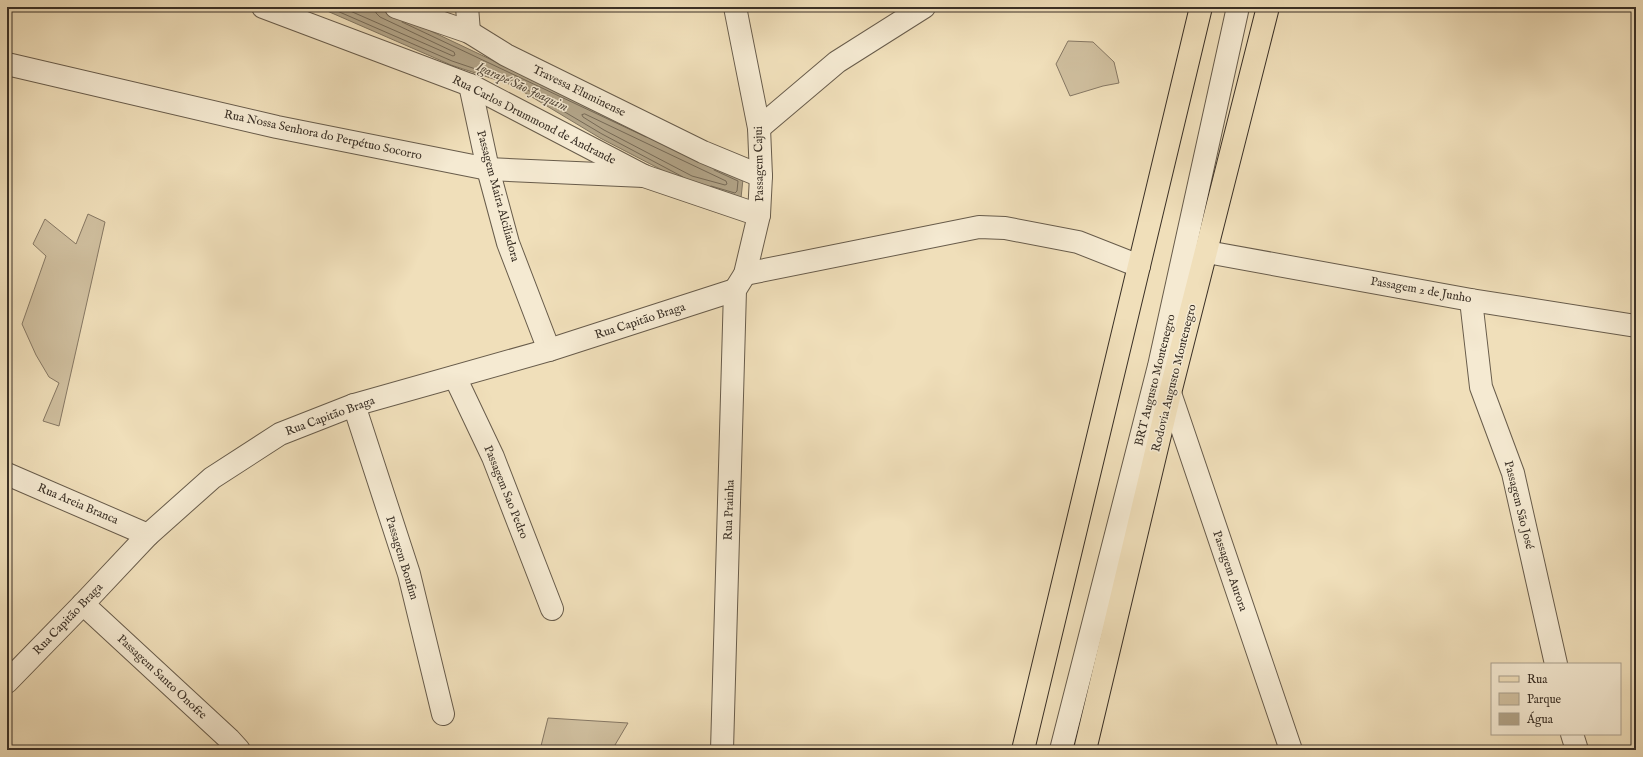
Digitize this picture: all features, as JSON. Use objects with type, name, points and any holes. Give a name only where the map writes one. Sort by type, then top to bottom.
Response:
[{"type":"main road","points":[[1023,750],[1201,7]]},
{"type":"main road","name":"Rodovia Augusto Montenegro","points":[[1085,750],[1170,393],[1268,7]]},
{"type":"street","name":"Rua Carlos Drummond de Andrande","points":[[263,7],[470,85],[644,176],[759,215]]},
{"type":"street","name":"Travessa Fluminense","points":[[396,7],[469,32],[506,55],[702,152],[761,176]]},
{"type":"street","points":[[467,7],[469,32]]},
{"type":"street","name":"Passagem Cajui","points":[[735,7],[759,128],[761,176],[759,215],[740,282]]},
{"type":"street","points":[[759,128],[837,62],[924,7]]},
{"type":"street","name":"BRT Augusto Montenegro","points":[[1061,750],[1159,366],[1238,7]]},
{"type":"street","name":"Rua Nossa Senhora do Perpétuo Socorro","points":[[7,64],[277,127],[488,169],[644,176]]},
{"type":"street","name":"Passagem Maira Alciliadora","points":[[470,85],[488,169],[508,243],[549,350]]},
{"type":"street","name":"Rua Capitão Braga","points":[[7,682],[148,535],[212,478],[280,434],[354,405],[549,350],[740,282],[980,227],[1005,228],[1078,242],[1139,266]]},
{"type":"street","name":"Passagem 2 de Junho","points":[[1207,252],[1471,300],[1636,326]]},
{"type":"street","name":"Rua Prainha","points":[[722,750],[740,282]]},
{"type":"street","name":"Passagem São José","points":[[1471,300],[1482,387],[1513,473],[1556,663]]},
{"type":"street","name":"Passagem Sao Pedro","points":[[455,377],[493,457],[552,609]]},
{"type":"street","name":"Passagem Aurora","points":[[1170,393],[1291,750]]},
{"type":"street","name":"Passagem Bonfim","points":[[354,405],[409,574],[443,714]]},
{"type":"street","name":"Rua Areia Branca","points":[[7,474],[148,535]]},
{"type":"street","name":"Passagem Santo Onofre","points":[[83,604],[239,750]]},
{"type":"street","points":[[1572,735],[1577,750]]},
{"type":"green space","points":[[1068,41],[1093,42],[1114,62],[1119,83],[1103,86],[1070,96],[1056,64]]},
{"type":"green space","points":[[88,214],[105,222],[59,426],[43,421],[59,383],[49,377],[36,355],[22,324],[46,256],[33,244],[45,219],[76,244]]},
{"type":"green space","points":[[548,718],[628,723],[612,750],[540,750]]},
{"type":"water","name":"Igarapé São Joaquim","points":[[318,7],[380,7],[743,179],[741,198],[689,184],[600,138],[512,85],[451,65]]}]
